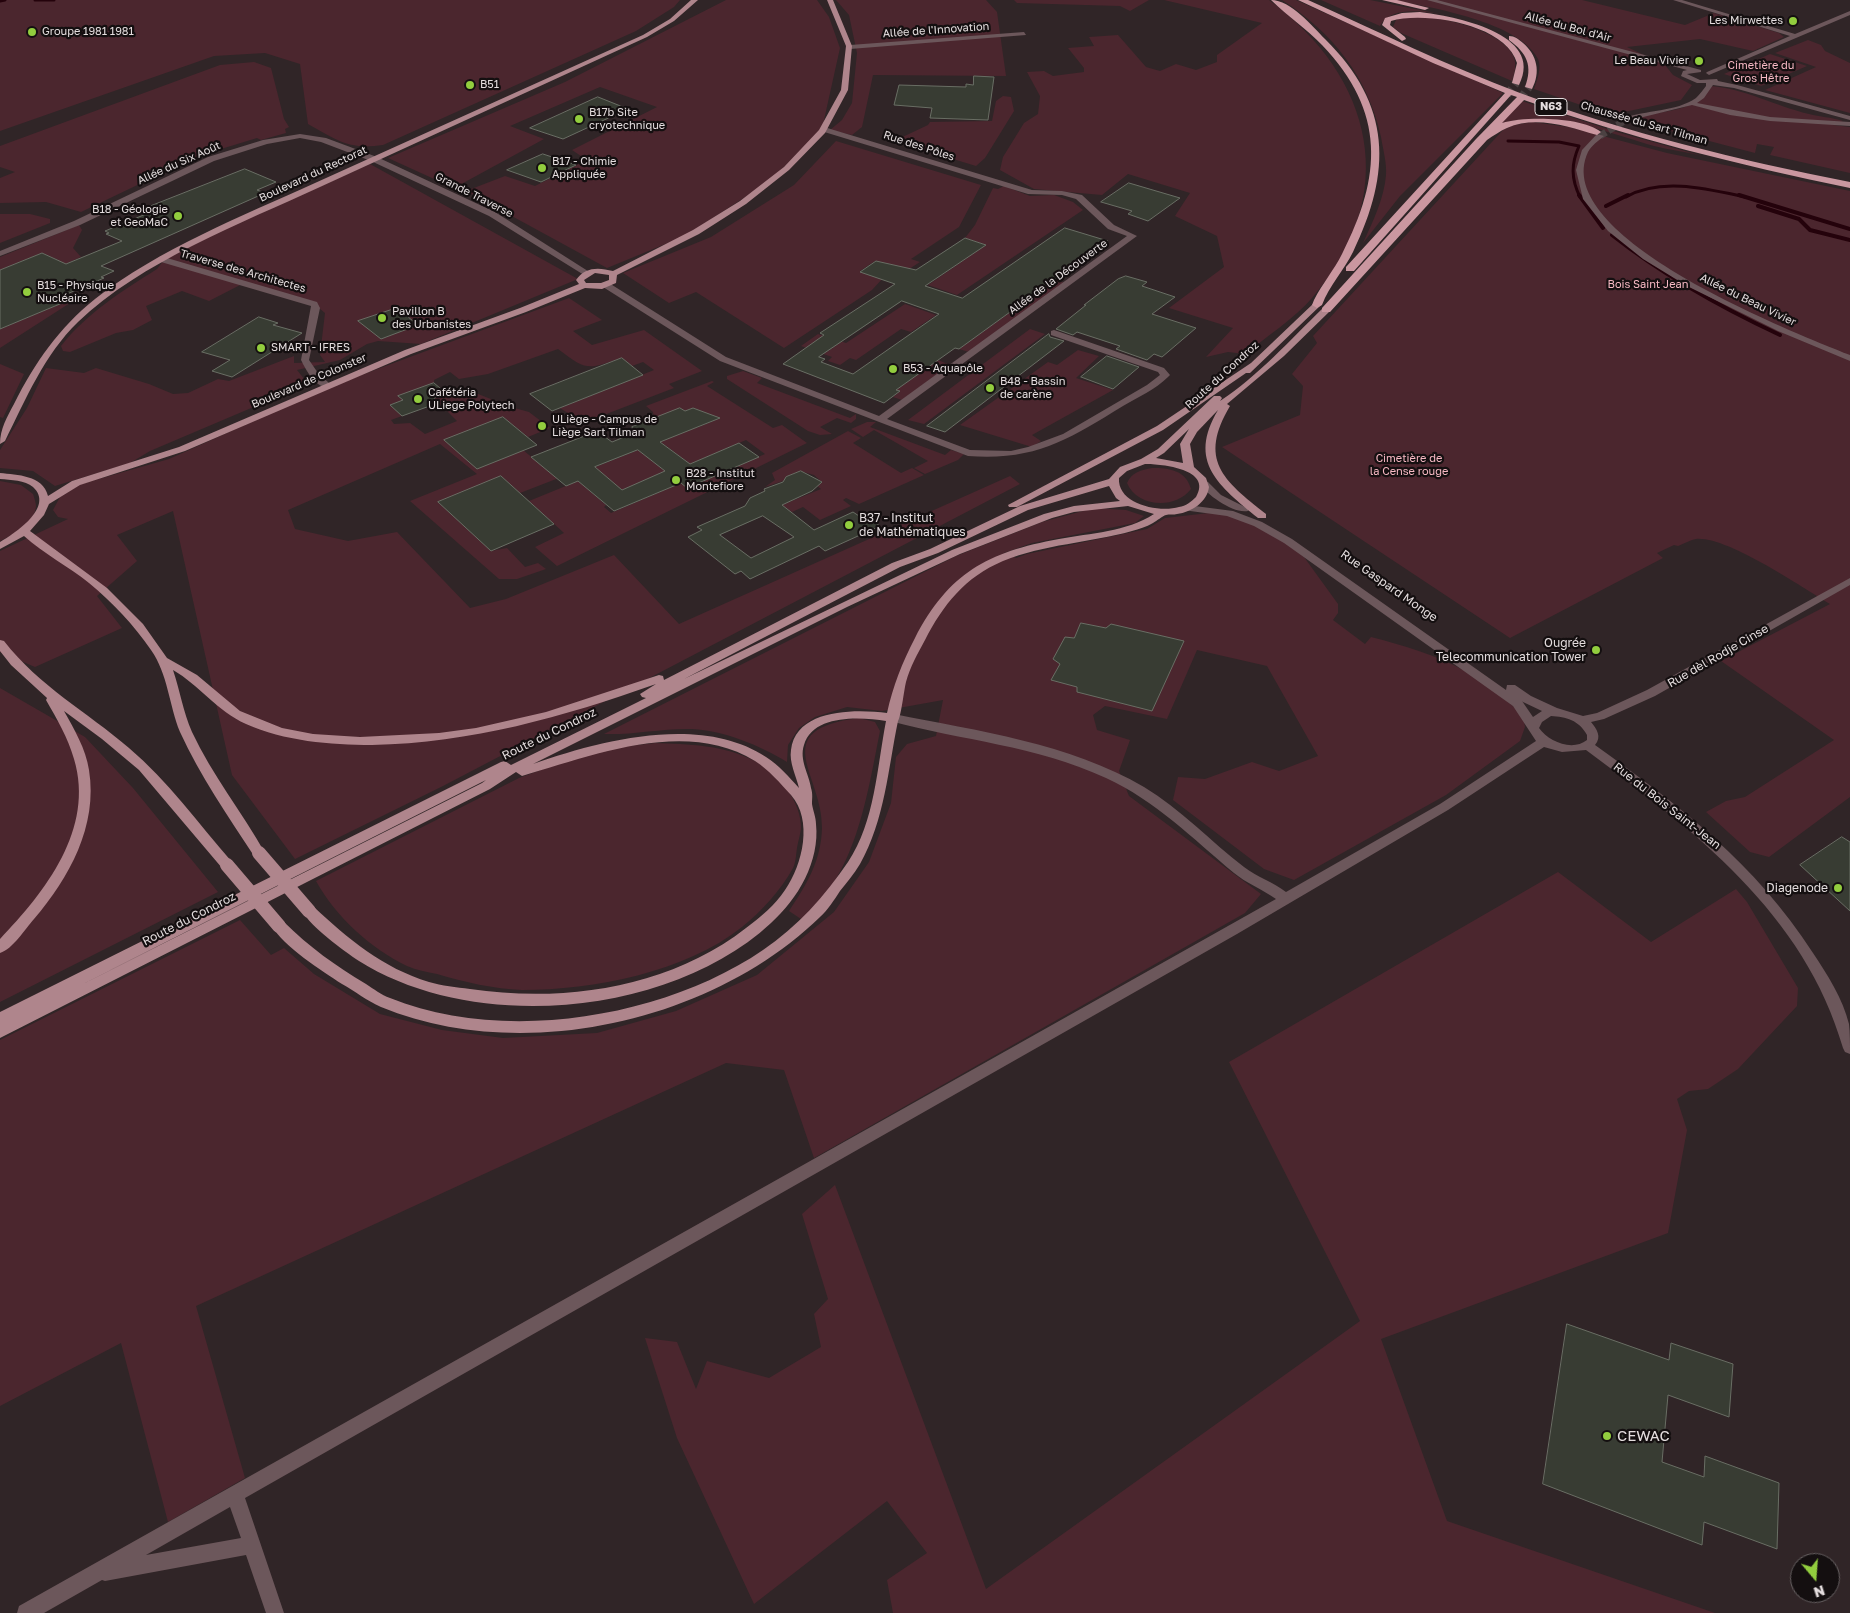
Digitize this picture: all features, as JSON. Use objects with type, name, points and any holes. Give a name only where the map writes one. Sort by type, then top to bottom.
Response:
[{"type":"highway","points":[[1275,0],[1300,18],[1343,63],[1368,111],[1376,144],[1376,166],[1370,201],[1341,265],[1320,295],[1321,308]]},
{"type":"highway","name":"Chaussée du Sart Tilman","points":[[1302,0],[1484,80],[1556,109],[1676,145],[1850,184]]},
{"type":"highway","name":"Chaussée du Sart Tilman","points":[[1314,0],[1522,91],[1626,126],[1759,161],[1850,179]]},
{"type":"highway","points":[[1386,0],[1468,18],[1512,38],[1524,48],[1534,63],[1533,77],[1529,87]]},
{"type":"highway","points":[[1403,40],[1388,29],[1386,26],[1388,20],[1401,15],[1424,14],[1467,23],[1492,34],[1517,54],[1521,64],[1516,82]]},
{"type":"highway","points":[[1321,308],[1507,95]]},
{"type":"highway","points":[[1321,308],[1520,99]]},
{"type":"highway","points":[[1480,140],[1510,124],[1524,121],[1548,121],[1576,126],[1710,160],[1790,176],[1812,177]]},
{"type":"main road","name":"Boulevard du Rectorat","points":[[0,441],[39,365],[62,334],[109,293],[164,260],[264,208],[645,36],[672,20],[695,0]]},
{"type":"main road","points":[[584,285],[580,280],[587,273],[604,271],[613,274],[678,242],[747,200],[792,164],[824,129],[845,86],[850,47],[843,22],[830,0]]},
{"type":"main road","points":[[606,285],[613,281],[613,274]]},
{"type":"main road","name":"Boulevard de Colonster","points":[[45,502],[76,483],[182,448],[326,385],[408,352],[584,285],[606,285]]},
{"type":"main road","name":"Route du Condroz","points":[[1144,461],[1161,451],[1252,365],[1321,308]]},
{"type":"main road","name":"Route du Condroz","points":[[1189,469],[1186,444],[1193,430],[1213,409],[1233,396],[1281,354],[1321,308]]},
{"type":"main road","points":[[896,565],[1160,428],[1252,365]]},
{"type":"main road","points":[[1233,396],[1216,419],[1209,436],[1212,463],[1230,490],[1262,516]]},
{"type":"main road","points":[[1144,461],[1168,462],[1189,469],[1199,476],[1204,484],[1204,494],[1187,508],[1163,512],[1144,510],[1127,503],[1114,488],[1113,481],[1118,472],[1129,465],[1144,461]]},
{"type":"main road","points":[[0,476],[24,479],[36,485],[43,493],[45,502],[42,512],[25,532],[0,546]]},
{"type":"main road","name":"Route du Condroz","points":[[0,1019],[639,698],[696,666],[896,565],[934,551],[1024,508],[1113,481]]},
{"type":"main road","name":"Route du Condroz","points":[[0,1032],[486,786],[502,774],[956,552],[1048,516],[1074,509],[1127,503]]},
{"type":"main road","points":[[0,644],[9,657],[50,698],[93,724],[143,767],[278,926],[324,967],[389,1004],[462,1025],[523,1029],[588,1022],[642,1011],[693,994],[750,964],[793,936],[824,905],[854,863],[868,833],[879,801],[901,680],[908,661],[943,602],[961,582],[983,567],[1010,554],[1043,544],[1142,525],[1163,512]]},
{"type":"main road","points":[[25,532],[51,555],[83,573],[104,590],[163,660],[187,673],[212,697],[236,714],[277,730],[327,740],[397,742],[445,738],[504,728],[568,711],[696,666]]},
{"type":"main road","points":[[163,660],[178,714],[205,772],[259,853],[309,910],[350,948],[422,985],[476,997],[514,1000],[588,997],[641,985],[698,965],[746,939],[773,913],[793,888],[807,859],[810,824],[806,791],[797,759],[797,746],[804,735],[821,721],[838,715],[857,713],[894,718]]},
{"type":"main road","points":[[0,948],[25,922],[56,878],[79,831],[85,803],[83,771],[74,741],[50,698]]},
{"type":"main road","points":[[486,786],[556,759],[603,746],[636,740],[685,739],[718,743],[752,754],[778,771],[806,803]]},
{"type":"street","name":"Allée du Bol d'Air","points":[[1430,0],[1709,73]]},
{"type":"street","points":[[1676,0],[1795,36]]},
{"type":"street","points":[[1709,73],[1850,13]]},
{"type":"street","name":"Allée de l'Innovation","points":[[850,47],[1024,34]]},
{"type":"street","name":"Allée du Bol d'Air","points":[[1673,65],[1684,74],[1685,78],[1707,86]]},
{"type":"street","points":[[1684,74],[1699,71]]},
{"type":"street","points":[[1709,73],[1735,86],[1850,118]]},
{"type":"street","points":[[1626,120],[1649,112],[1691,103],[1702,96],[1707,86],[1716,78]]},
{"type":"street","points":[[1707,86],[1735,86]]},
{"type":"street","points":[[1691,103],[1732,113],[1779,120],[1850,124]]},
{"type":"street","name":"Rue des Pôles","points":[[824,129],[1007,186]]},
{"type":"street","name":"Allée du Six Août","points":[[0,254],[77,223],[211,159],[266,142],[300,136],[323,140],[374,159]]},
{"type":"street","name":"Allée du Beau Vivier","points":[[1600,136],[1585,149],[1581,160],[1580,182],[1590,204],[1613,230],[1661,267],[1710,296],[1769,324],[1850,358]]},
{"type":"street","name":"Grande Traverse","points":[[374,159],[492,214],[587,273]]},
{"type":"street","name":"Allée de la Découverte","points":[[881,419],[1133,236],[1111,227],[1079,197],[1062,193],[1031,192],[1007,186]]},
{"type":"street","name":"Traverse des Architectes","points":[[164,260],[314,304],[316,308],[305,360],[314,375],[326,385]]},
{"type":"street","points":[[606,285],[723,359],[968,453],[998,456],[1020,454],[1047,446],[1088,424],[1165,375],[1161,370],[1054,333]]},
{"type":"street","name":"Rue Gaspard Monge","points":[[1204,484],[1216,497],[1226,503],[1262,516],[1527,699],[1582,720]]},
{"type":"street","name":"Rue Gaspard Monge","points":[[1187,508],[1230,513],[1258,524],[1288,541],[1517,703],[1526,712],[1537,734],[1544,741]]},
{"type":"street","name":"Rue dèl Rodje Cinse","points":[[1582,720],[1600,716],[1651,693],[1850,581]]},
{"type":"street","points":[[1534,727],[1535,721],[1540,716],[1557,712]]},
{"type":"street","points":[[894,718],[1033,748],[1078,763],[1124,782],[1175,815],[1245,875],[1267,886],[1284,898]]},
{"type":"street","points":[[26,1613],[1444,807],[1544,741],[1567,750],[1588,746],[1593,736],[1582,720]]},
{"type":"street","name":"Rue du Bois Saint-Jean","points":[[1588,746],[1702,831],[1736,862],[1775,906],[1798,938],[1834,999],[1850,1048]]},
{"type":"street","points":[[235,1494],[275,1613]]},
{"type":"street","points":[[96,1574],[252,1545]]},
{"type":"green space","points":[[0,0],[680,0],[674,7],[636,31],[383,145],[361,146],[343,142],[308,124],[300,64],[265,53],[214,56],[0,131]]},
{"type":"green space","points":[[726,0],[817,0],[829,17],[840,48],[822,129],[770,181],[685,236],[607,268],[466,191],[505,176],[535,186],[587,160],[572,150],[657,107],[600,87],[510,126],[544,139],[454,188],[388,158],[565,82]]},
{"type":"green space","points":[[836,0],[986,0],[997,12],[1006,76],[873,75],[862,127],[852,135],[830,130],[842,120],[852,103],[857,53],[849,15]]},
{"type":"green space","points":[[1014,0],[1149,0],[1130,11],[1120,6],[1017,3]]},
{"type":"green space","points":[[1164,0],[1269,0],[1305,31],[1333,65],[1352,101],[1364,139],[1366,179],[1358,219],[1340,259],[1305,305],[1245,354],[1228,352],[1206,357],[1233,328],[1169,308],[1224,267],[1217,236],[1175,216],[1190,193],[1128,174],[1102,195],[1034,189],[1000,170],[1003,157],[1024,123],[1038,114],[1040,96],[1027,72],[1044,71],[1053,76],[1084,72],[1084,68],[1068,48],[1094,46],[1089,37],[1118,35],[1146,67],[1160,71],[1176,64],[1196,70],[1217,62],[1217,55],[1262,23]]},
{"type":"green space","points":[[1282,0],[1296,0],[1503,93],[1400,196],[1363,243],[1380,201],[1386,175],[1384,151],[1375,115],[1367,95],[1346,58],[1317,27]]},
{"type":"green space","points":[[1321,0],[1370,0],[1440,14],[1407,11],[1391,15],[1380,26]]},
{"type":"green space","points":[[1393,0],[1582,0],[1685,25],[1714,13],[1779,33],[1784,37],[1753,51],[1700,39],[1627,47],[1665,65],[1673,75],[1692,85],[1681,100],[1610,115],[1534,89],[1538,78],[1538,59],[1528,46],[1513,35],[1472,18]]},
{"type":"green space","points":[[1407,16],[1449,21],[1465,25],[1494,37],[1506,46],[1513,55],[1515,68],[1512,81],[1401,33],[1393,27],[1396,20]]},
{"type":"green space","points":[[1808,40],[1821,45],[1825,51],[1850,63],[1850,113],[1765,90],[1816,67],[1775,53]]},
{"type":"green space","name":"Cimetière du Gros Hêtre","points":[[1770,54],[1807,66],[1761,86],[1724,74]]},
{"type":"green space","points":[[254,62],[271,68],[284,119],[289,127],[285,129],[286,133],[261,140],[257,138],[198,156],[81,212],[46,202],[0,203],[0,178],[15,172],[0,167],[0,146],[220,65]]},
{"type":"green space","points":[[1711,86],[1748,94],[1796,111],[1843,121],[1833,125],[1850,127],[1850,173],[1770,155],[1774,147],[1757,144],[1755,153],[1633,121],[1638,117],[1679,109],[1698,101]]},
{"type":"green space","points":[[1003,96],[1011,97],[1014,111],[985,158],[976,166],[894,141],[928,125],[930,122],[992,121],[996,101]]},
{"type":"green space","points":[[1522,101],[1617,132],[1703,156],[1654,146],[1597,129],[1558,120],[1519,120],[1500,124]]},
{"type":"green space","name":"Bois Saint Jean","points":[[1532,122],[1569,127],[1667,153],[1850,191],[1850,797],[1769,857],[1750,852],[1706,812],[1726,801],[1745,797],[1834,740],[1721,661],[1830,604],[1744,554],[1709,540],[1696,539],[1678,546],[1674,545],[1657,553],[1663,558],[1510,638],[1222,447],[1300,415],[1303,386],[1292,374],[1317,343],[1313,336],[1503,130],[1514,125]]},
{"type":"green space","points":[[836,141],[981,185],[959,227],[911,259],[920,262],[895,278],[896,266],[875,261],[860,271],[884,277],[872,290],[784,348],[696,292],[669,303],[623,273],[711,237],[794,185]]},
{"type":"green space","points":[[370,164],[578,279],[421,344],[378,341],[367,344],[340,360],[297,370],[305,380],[303,386],[150,451],[130,463],[55,486],[33,471],[0,468],[0,450],[27,408],[46,368],[84,373],[96,368],[149,384],[173,394],[188,393],[218,379],[229,381],[294,356],[294,363],[325,362],[320,355],[325,313],[314,304],[246,282],[209,301],[182,291],[146,306],[152,320],[133,330],[116,333],[70,352],[63,351],[61,346],[82,323],[118,294],[157,269],[164,260],[207,237]]},
{"type":"green space","points":[[1004,186],[1030,196],[1054,195],[1073,202],[1083,210],[957,295],[928,285],[986,245],[965,238],[975,225],[993,188],[998,189]]},
{"type":"green space","points":[[0,214],[30,214],[50,219],[50,223],[0,243]]},
{"type":"green space","points":[[79,225],[82,230],[73,248],[81,257],[51,271],[58,260],[42,253],[0,270],[0,257]]},
{"type":"green space","points":[[1055,280],[1065,283],[969,352],[959,349]]},
{"type":"green space","points":[[569,298],[602,320],[573,331],[592,345],[644,330],[702,371],[669,384],[674,388],[583,423],[560,408],[654,370],[643,362],[632,366],[622,358],[595,366],[582,365],[558,349],[488,374],[459,379],[450,372],[434,380],[434,383],[399,396],[403,400],[390,405],[402,416],[391,420],[394,424],[410,423],[425,434],[457,421],[434,398],[468,390],[529,412],[550,428],[528,437],[503,417],[445,440],[523,450],[540,464],[569,474],[520,493],[501,476],[438,502],[491,551],[507,548],[525,567],[538,563],[546,569],[517,579],[499,579],[410,501],[477,474],[440,444],[288,510],[295,529],[348,541],[397,532],[470,608],[506,599],[614,555],[679,624],[1010,476],[1020,484],[443,786],[295,859],[232,775],[173,511],[117,535],[137,561],[97,596],[122,628],[35,667],[0,652],[0,551],[68,519],[58,517],[53,510],[60,497],[81,484],[169,459],[329,387]]},
{"type":"green space","points":[[67,301],[70,303],[0,348],[0,329]]},
{"type":"green space","points":[[905,304],[936,315],[911,332],[901,329],[856,360],[850,358],[840,365],[828,361],[832,357],[801,346],[818,334],[846,343]]},
{"type":"green space","points":[[1030,329],[1045,334],[924,424],[908,420]]},
{"type":"green space","points":[[1078,350],[1099,356],[1076,378],[1113,390],[1032,435],[1041,441],[1032,447],[960,425],[1048,362],[1057,365]]},
{"type":"green space","points":[[938,360],[950,365],[902,400],[893,397],[899,392],[896,390]]},
{"type":"green space","points":[[0,364],[24,374],[3,418],[0,417]]},
{"type":"green space","points":[[743,371],[762,378],[757,383],[850,418],[856,414],[856,419],[851,423],[837,418],[820,427],[832,434],[820,435],[808,431],[727,379],[727,376]]},
{"type":"green space","points":[[712,381],[714,382],[707,386],[773,428],[782,425],[807,443],[557,566],[535,547],[564,533],[529,501],[578,481],[606,505],[604,507],[611,513],[681,483],[688,488],[765,454],[746,440],[686,466],[686,461],[653,436],[699,427],[713,421],[708,414],[693,408],[685,411],[680,408],[657,419],[654,418],[653,412],[646,406]]},
{"type":"green space","points":[[867,422],[876,422],[870,427],[945,455],[951,450],[964,454],[958,460],[925,474],[914,468],[928,461],[874,430],[863,437],[851,429]]},
{"type":"green space","points":[[848,431],[861,438],[853,443],[901,473],[912,468],[924,475],[859,504],[846,498],[843,500],[851,506],[820,520],[803,507],[792,512],[782,505],[821,489],[816,485],[822,482],[814,475],[800,471],[786,477],[786,480],[765,487],[775,480],[772,473]]},
{"type":"green space","points":[[634,446],[665,471],[624,492],[595,467],[633,452]]},
{"type":"green space","points":[[1152,468],[1176,471],[1185,478],[1191,489],[1184,496],[1166,503],[1147,501],[1139,497],[1127,483],[1134,474]]},
{"type":"green space","points":[[0,481],[21,485],[33,494],[36,506],[35,512],[28,523],[17,532],[0,541]]},
{"type":"green space","points":[[1094,508],[1126,510],[1144,516],[1135,523],[1032,543],[1004,553],[1016,558],[1027,554],[1147,529],[1165,518],[1209,513],[1229,515],[1258,526],[1304,557],[1338,604],[1338,613],[1333,620],[1365,644],[1371,637],[1431,655],[1465,671],[1502,697],[1523,714],[1525,727],[1520,741],[1446,795],[1294,880],[1264,869],[1173,800],[1178,777],[1205,779],[1252,762],[1279,771],[1318,756],[1267,666],[1197,650],[1167,719],[1105,706],[1093,715],[1097,730],[1130,740],[1119,771],[1129,796],[1261,894],[1245,913],[814,1158],[784,1070],[726,1063],[196,1306],[245,1478],[168,1522],[121,1343],[0,1406],[0,1040],[240,920],[271,955],[284,948],[314,974],[380,1014],[442,1030],[503,1038],[597,1033],[676,1011],[757,975],[834,912],[869,862],[891,803],[896,757],[907,744],[936,736],[943,700],[882,711],[847,707],[815,717],[799,728],[788,745],[787,762],[741,740],[704,730],[681,729],[604,734],[956,556],[1042,522]]},
{"type":"green space","points":[[0,688],[85,737],[133,788],[218,892],[0,1002]]},
{"type":"green space","points":[[859,718],[875,722],[880,731],[864,808],[847,858],[835,881],[820,902],[801,919],[789,911],[802,891],[816,862],[822,828],[820,808],[809,773],[806,744],[814,733],[830,724]]},
{"type":"green space","points":[[655,743],[693,745],[718,749],[743,756],[764,766],[780,780],[793,799],[800,819],[801,829],[794,866],[777,892],[764,907],[742,927],[719,943],[667,967],[608,982],[550,989],[522,990],[479,985],[414,969],[393,959],[367,941],[344,919],[333,907],[316,881],[519,778],[562,762],[619,747]]},
{"type":"green space","points":[[1558,872],[1651,942],[1736,889],[1747,902],[1798,988],[1797,1006],[1738,1069],[1708,1089],[1689,1091],[1677,1099],[1687,1130],[1668,1233],[1381,1339],[1447,1521],[1715,1613],[893,1613],[887,1580],[927,1553],[887,1501],[754,1604],[677,1438],[645,1338],[677,1342],[696,1389],[707,1361],[769,1378],[821,1347],[814,1314],[828,1299],[802,1214],[835,1185],[986,1589],[1360,1321],[1229,1062]]},
{"type":"building","points":[[974,76],[994,77],[988,120],[930,118],[932,108],[894,105],[899,85],[966,87],[966,84],[973,85]]},
{"type":"building","name":"B17b Site cryotechnique","points":[[598,97],[628,109],[563,139],[530,128]]},
{"type":"building","name":"B17 - Chimie Appliquée","points":[[543,154],[576,165],[541,182],[507,170]]},
{"type":"building","points":[[245,169],[276,182],[257,190],[265,193],[101,266],[114,271],[101,277],[104,278],[60,297],[67,301],[0,329],[0,270],[42,253],[66,264],[122,241],[106,234],[109,233],[105,231],[158,209],[151,206]]},
{"type":"building","points":[[1129,183],[1180,198],[1148,221],[1128,214],[1132,211],[1101,202]]},
{"type":"building","points":[[1065,228],[1108,241],[959,349],[955,348],[896,390],[900,391],[884,403],[783,364],[824,335],[820,333],[895,284],[860,272],[876,261],[916,270],[965,238],[986,245],[925,286],[962,298]],"holes":[[[902,301],[939,314],[853,374],[821,362],[825,359],[819,357]]]},
{"type":"building","points":[[1126,276],[1147,282],[1142,286],[1175,297],[1152,314],[1196,328],[1162,357],[1154,354],[1147,360],[1116,349],[1120,346],[1077,332],[1073,335],[1056,329],[1118,279]]},
{"type":"building","points":[[397,308],[418,325],[381,339],[358,321]]},
{"type":"building","name":"SMART - IFRES","points":[[259,317],[278,323],[273,325],[302,333],[232,377],[212,371],[230,360],[202,352]]},
{"type":"building","name":"B48 - Bassin de carène","points":[[1049,334],[1050,337],[1064,341],[945,432],[927,426]]},
{"type":"building","points":[[1107,356],[1139,367],[1113,389],[1081,377]]},
{"type":"building","points":[[622,358],[643,375],[552,411],[530,394]]},
{"type":"building","name":"Cafétéria ULiege Polytech","points":[[434,383],[447,394],[434,398],[438,403],[402,416],[390,405],[403,400],[398,396]]},
{"type":"building","points":[[680,408],[685,411],[693,408],[720,418],[660,442],[690,464],[739,443],[759,457],[687,488],[681,483],[614,511],[578,481],[566,486],[531,457],[597,431],[612,442],[634,433],[632,427]],"holes":[[[638,450],[665,471],[622,490],[595,467]]]},
{"type":"building","points":[[503,417],[537,445],[477,469],[444,440]]},
{"type":"building","name":"B37 - Institut de Mathématiques","points":[[801,471],[822,482],[812,491],[782,505],[814,530],[853,512],[862,518],[866,516],[880,526],[825,551],[819,546],[750,579],[741,571],[735,574],[688,537],[702,530],[697,527],[745,506],[750,498],[765,491],[764,489],[783,482],[786,477]],"holes":[[[763,516],[794,537],[751,558],[720,535]]]},
{"type":"building","points":[[501,476],[554,524],[491,551],[438,502]]},
{"type":"building","points":[[1081,623],[1106,628],[1111,624],[1184,641],[1152,711],[1077,692],[1077,687],[1051,680],[1060,664],[1053,659],[1065,637],[1074,638]]},
{"type":"building","name":"Diagenode","points":[[1842,837],[1850,842],[1850,911],[1800,865]]},
{"type":"building","name":"CEWAC","points":[[1567,1324],[1669,1360],[1671,1343],[1733,1364],[1729,1417],[1668,1395],[1662,1462],[1704,1477],[1705,1456],[1779,1483],[1777,1549],[1704,1522],[1702,1545],[1543,1484]]},
{"type":"waterway","points":[[0,1],[5,0]]},
{"type":"waterway","points":[[35,0],[54,0]]},
{"type":"waterway","points":[[1508,141],[1559,142],[1579,146],[1573,165],[1573,172],[1579,196]]},
{"type":"waterway","points":[[1626,197],[1654,187],[1669,186],[1700,188],[1745,197]]},
{"type":"waterway","points":[[1606,206],[1628,195]]},
{"type":"waterway","points":[[1739,195],[1850,229]]},
{"type":"waterway","points":[[1579,196],[1603,228]]},
{"type":"waterway","points":[[1758,206],[1799,219],[1810,230],[1850,240]]},
{"type":"waterway","points":[[1612,235],[1652,264],[1693,290],[1780,335]]},
{"type":"tunnel","points":[[1507,95],[1516,83]]},
{"type":"tunnel","points":[[1520,99],[1529,87]]},
{"type":"tunnel","points":[[1600,136],[1626,120]]},
{"type":"place","name":"Les Mirwettes","points":[[1793,21]]},
{"type":"place","name":"Groupe 1981 1981","points":[[32,32]]},
{"type":"place","name":"Le Beau Vivier","points":[[1699,61]]},
{"type":"place","name":"B51","points":[[470,85]]},
{"type":"place","name":"B17b Site cryotechnique","points":[[579,119]]},
{"type":"place","name":"B17 - Chimie Appliquée","points":[[542,168]]},
{"type":"place","name":"B18 - Géologie et GeoMaC","points":[[178,216]]},
{"type":"place","name":"B15 - Physique Nucléaire","points":[[27,292]]},
{"type":"place","name":"Pavillon B des Urbanistes","points":[[382,318]]},
{"type":"place","name":"SMART - IFRES","points":[[261,348]]},
{"type":"place","name":"B53 - Aquapôle","points":[[893,369]]},
{"type":"place","name":"B48 - Bassin de carène","points":[[990,388]]},
{"type":"place","name":"Cafétéria ULiege Polytech","points":[[418,399]]},
{"type":"place","name":"ULiège - Campus de Liège Sart Tilman","points":[[542,426]]},
{"type":"place","name":"B28 - Institut Montefiore","points":[[676,480]]},
{"type":"place","name":"B37 - Institut de Mathématiques","points":[[849,525]]},
{"type":"place","name":"Ougrée Telecommunication Tower","points":[[1596,650]]},
{"type":"place","name":"Diagenode","points":[[1838,888]]},
{"type":"place","name":"CEWAC","points":[[1607,1436]]},
{"type":"park label","name":"Cimetière de la Cense rouge","points":[[1409,465]]}]
